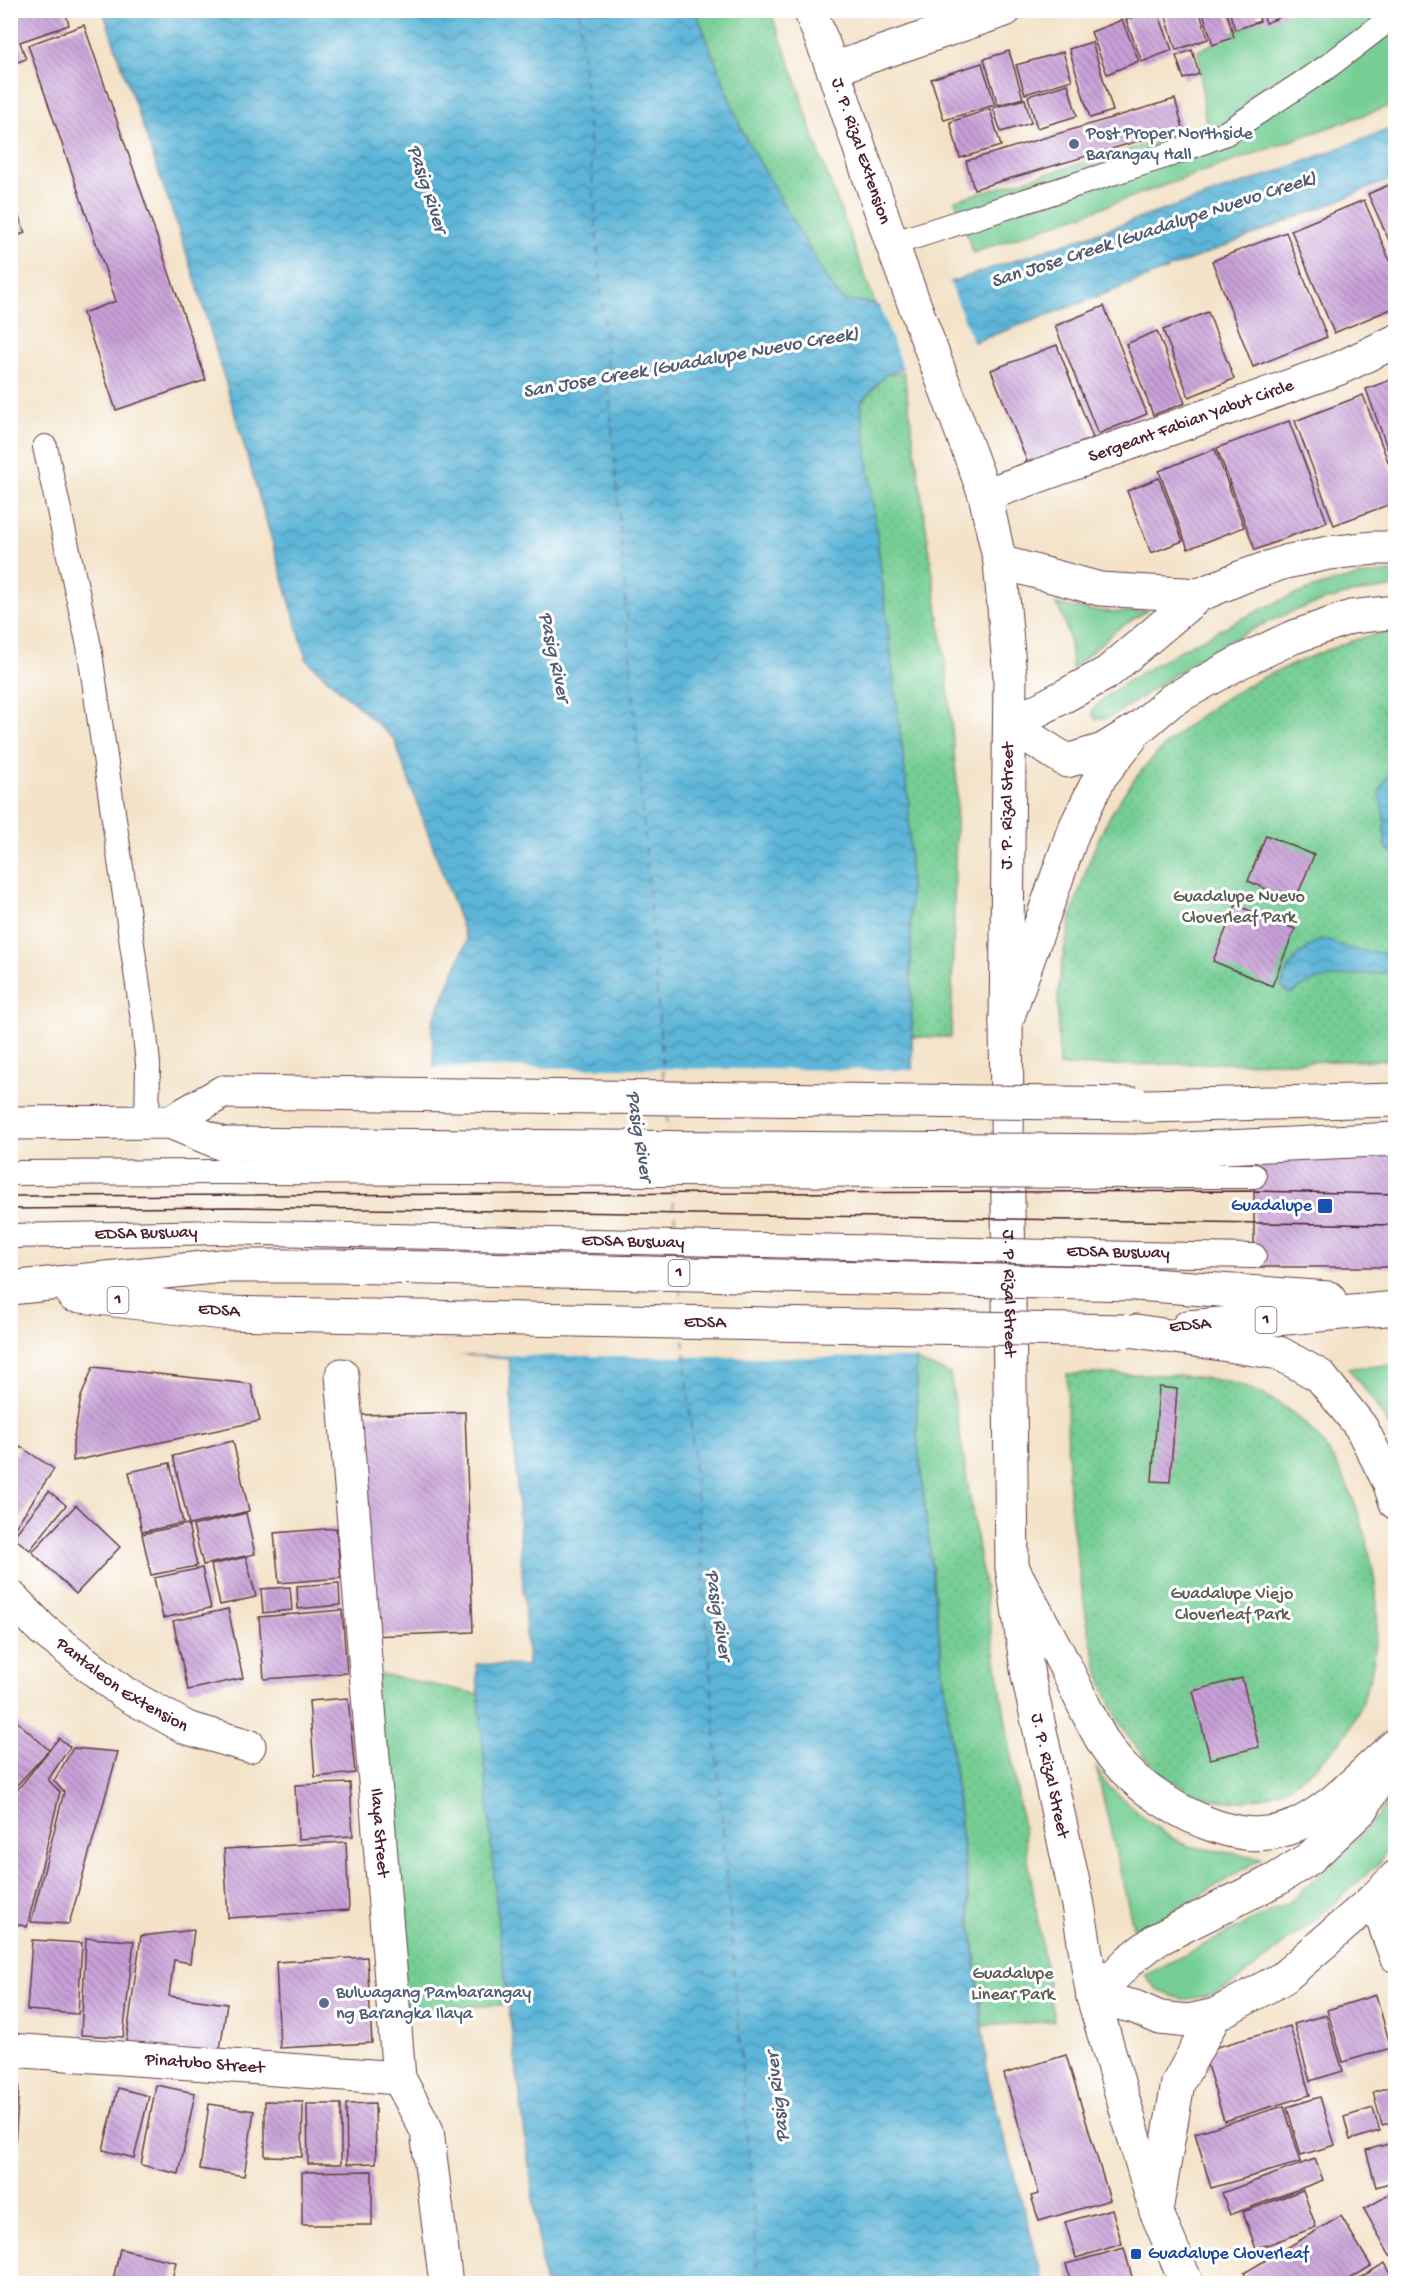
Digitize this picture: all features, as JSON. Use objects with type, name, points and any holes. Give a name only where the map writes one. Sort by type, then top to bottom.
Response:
[{"type":"main road","name":"J. P. Rizal Extension","points":[[810,10],[833,69],[892,244],[911,293]]},
{"type":"main road","points":[[833,69],[1005,10]]},
{"type":"main road","name":"J. P. Rizal Street","points":[[911,293],[985,495],[1000,562],[1010,677],[1006,1022],[1012,1567],[1028,1676],[1078,1905],[1093,1997],[1156,2211],[1187,2283]]},
{"type":"main road","name":"Sergeant Fabian Yabut Circle","points":[[985,495],[1340,368],[1395,342]]},
{"type":"main road","points":[[1010,725],[1107,673],[1199,595],[1285,562],[1329,553],[1395,548]]},
{"type":"main road","points":[[1000,562],[1100,589],[1199,595]]},
{"type":"main road","points":[[1010,725],[1068,760],[1103,750],[1139,728],[1172,700],[1240,662],[1291,638],[1352,616],[1395,612]]},
{"type":"main road","points":[[1006,1022],[1073,832],[1101,777],[1139,728]]},
{"type":"main road","points":[[10,1123],[159,1122],[223,1092],[1142,1105],[1395,1100]]},
{"type":"main road","points":[[1142,1105],[1356,1140]]},
{"type":"main road","points":[[159,1122],[223,1158],[1137,1163],[1356,1140],[1395,1139]]},
{"type":"main road","name":"EDSA","points":[[12,1288],[222,1266],[1136,1269],[1395,1303]]},
{"type":"main road","name":"EDSA","points":[[12,1288],[222,1313],[1130,1331],[1395,1308]]},
{"type":"main road","points":[[1130,1331],[1279,1353],[1320,1376],[1361,1427],[1389,1482],[1395,1503]]},
{"type":"main road","name":"Ilaya Street","points":[[342,1375],[399,2078],[427,2131],[446,2283]]},
{"type":"main road","points":[[1012,1567],[1106,1747],[1129,1774],[1182,1812],[1228,1832],[1253,1835],[1274,1833],[1293,1827],[1316,1815],[1395,1746]]},
{"type":"main road","name":"Pantaleon Extension","points":[[10,1596],[44,1630],[124,1693],[187,1728],[249,1746]]},
{"type":"main road","points":[[1093,1997],[1130,1960],[1156,1940],[1277,1880],[1310,1858],[1362,1809],[1395,1746]]},
{"type":"main road","points":[[1093,1997],[1135,2007],[1161,2018],[1188,2021],[1215,2015],[1283,1978],[1385,1888]]},
{"type":"main road","points":[[1385,1888],[1395,1956]]},
{"type":"main road","points":[[1156,2211],[1178,2083],[1215,2015]]},
{"type":"main road","name":"Pinatubo Street","points":[[10,2050],[399,2078]]},
{"type":"lane","points":[[892,244],[1163,157],[1226,133],[1259,114],[1327,67],[1395,15]]},
{"type":"lane","points":[[45,447],[89,646],[148,1064],[159,1122]]},
{"type":"lane","points":[[10,1173],[223,1158]]},
{"type":"lane","points":[[1137,1163],[1254,1176]]},
{"type":"lane","name":"EDSA Busway","points":[[10,1236],[222,1232],[1136,1269],[1254,1256]]},
{"type":"green space","points":[[696,11],[770,11],[794,74],[813,136],[875,303],[844,301],[828,282],[743,133]]},
{"type":"green space","points":[[1277,11],[1395,11],[1395,104],[973,253],[955,200],[1206,127],[1198,51]]},
{"type":"green space","points":[[904,372],[946,668],[957,783],[951,1037],[912,1037],[909,806],[861,403],[885,375]]},
{"type":"green space","points":[[1395,572],[1395,588],[1338,597],[1283,615],[1204,656],[1108,718],[1095,719],[1092,713],[1102,701],[1122,685],[1152,667],[1279,601],[1346,579]]},
{"type":"green space","points":[[1056,604],[1102,612],[1148,610],[1116,630],[1072,669],[1068,635]]},
{"type":"green space","name":"Guadalupe Nuevo Cloverleaf Park","points":[[1395,631],[1395,1060],[1059,1066],[1059,990],[1063,955],[1074,908],[1098,840],[1133,781],[1180,732],[1236,692],[1265,676],[1332,648],[1357,639]]},
{"type":"green space","name":"Guadalupe Linear Park","points":[[916,1361],[950,1374],[1054,2021],[983,2026],[917,1436]]},
{"type":"green space","points":[[1396,1365],[1395,1435],[1371,1397],[1348,1368]]},
{"type":"green space","name":"Guadalupe Viejo Cloverleaf Park","points":[[1067,1374],[1188,1376],[1213,1379],[1255,1391],[1292,1412],[1307,1426],[1320,1440],[1342,1474],[1366,1540],[1376,1592],[1376,1644],[1372,1670],[1364,1696],[1345,1735],[1314,1768],[1284,1788],[1255,1799],[1226,1801],[1198,1795],[1172,1781],[1149,1762],[1128,1737],[1112,1707],[1100,1677],[1092,1646],[1073,1533],[1068,1471]]},
{"type":"green space","points":[[375,1673],[493,1697],[518,2004],[397,2010]]},
{"type":"green space","points":[[1096,1767],[1106,1784],[1168,1836],[1187,1846],[1262,1858],[1135,1935]]},
{"type":"green space","points":[[1395,1793],[1395,1834],[1380,1862],[1320,1916],[1234,1983],[1216,1994],[1183,2000],[1157,1990],[1145,1975],[1291,1901],[1340,1856],[1374,1820]]},
{"type":"water","points":[[103,11],[696,11],[743,133],[828,282],[844,301],[875,303],[876,307],[1271,174],[1395,127],[1395,178],[1110,292],[885,375],[861,403],[909,806],[917,1436],[988,2078],[1044,2283],[544,2283],[498,1924],[476,1664],[528,1666],[509,1359],[446,1353],[432,1024],[467,941],[394,739],[307,660],[194,275]]},
{"type":"water","points":[[1389,773],[1395,777],[1395,855],[1385,847],[1385,820],[1379,793]]},
{"type":"water","points":[[1321,939],[1348,948],[1391,955],[1395,953],[1395,972],[1315,980],[1290,994],[1281,986],[1288,970],[1301,953]]},
{"type":"pier","points":[[949,280],[974,345],[904,371],[879,305]]},
{"type":"pier","points":[[431,1067],[915,1070],[919,1358],[444,1355]]},
{"type":"building","points":[[10,10],[65,10],[69,25],[20,42],[26,59],[10,65]]},
{"type":"building","points":[[1151,10],[1157,10],[1172,50],[1142,62],[1126,20]]},
{"type":"building","points":[[1164,10],[1199,10],[1208,39],[1176,50]]},
{"type":"building","points":[[1202,10],[1226,10],[1234,37],[1213,45]]},
{"type":"building","points":[[1229,10],[1256,10],[1260,21],[1235,30]]},
{"type":"building","points":[[1261,10],[1295,10],[1295,11],[1266,23]]},
{"type":"building","points":[[1122,20],[1139,61],[1107,74],[1091,32]]},
{"type":"building","points":[[84,25],[206,380],[116,410],[83,313],[116,301],[28,45]]},
{"type":"building","points":[[1092,42],[1113,111],[1090,118],[1069,49]]},
{"type":"building","points":[[1192,50],[1199,74],[1184,79],[1176,56]]},
{"type":"building","points":[[1009,51],[1023,98],[998,105],[984,59]]},
{"type":"building","points":[[1063,52],[1072,80],[1025,94],[1016,65]]},
{"type":"building","points":[[982,63],[995,105],[944,120],[931,79]]},
{"type":"building","points":[[1068,84],[1077,116],[1037,128],[1028,96]]},
{"type":"building","points":[[1025,99],[1031,123],[1001,132],[993,108]]},
{"type":"building","name":"Post Proper Northside Barangay Hall","points":[[1175,99],[1183,128],[974,189],[966,161]]},
{"type":"building","points":[[990,109],[1001,146],[960,158],[950,122]]},
{"type":"building","points":[[1396,182],[1396,256],[1368,194]]},
{"type":"building","points":[[10,193],[25,233],[10,238]]},
{"type":"building","points":[[1364,200],[1396,275],[1396,307],[1334,333],[1291,230]]},
{"type":"building","points":[[1286,232],[1327,337],[1253,367],[1212,261]]},
{"type":"building","points":[[1104,306],[1147,414],[1098,434],[1055,326]]},
{"type":"building","points":[[1208,312],[1234,379],[1189,397],[1163,330]]},
{"type":"building","points":[[1157,331],[1185,403],[1153,415],[1126,344]]},
{"type":"building","points":[[1057,345],[1093,438],[1028,464],[991,370]]},
{"type":"building","points":[[1396,378],[1396,456],[1391,458],[1366,389]]},
{"type":"building","points":[[1363,395],[1396,483],[1396,502],[1334,525],[1295,421]]},
{"type":"building","points":[[1289,421],[1327,522],[1255,550],[1217,448]]},
{"type":"building","points":[[1215,449],[1244,527],[1188,549],[1159,471]]},
{"type":"building","points":[[1159,478],[1183,541],[1151,553],[1127,491]]},
{"type":"building","points":[[1266,835],[1314,855],[1295,901],[1248,881]]},
{"type":"building","points":[[1236,905],[1295,929],[1272,986],[1213,961]]},
{"type":"building","name":"Guadalupe","points":[[1254,1150],[1396,1150],[1396,1267],[1254,1267]]},
{"type":"building","points":[[93,1367],[251,1384],[260,1421],[73,1461],[73,1442],[81,1397]]},
{"type":"building","points":[[1159,1387],[1177,1389],[1170,1482],[1152,1481]]},
{"type":"building","points":[[465,1412],[473,1632],[370,1636],[361,1415]]},
{"type":"building","points":[[233,1441],[249,1511],[189,1525],[173,1456]]},
{"type":"building","points":[[21,1447],[54,1469],[10,1535],[10,1463]]},
{"type":"building","points":[[170,1463],[183,1523],[142,1532],[129,1472]]},
{"type":"building","points":[[49,1491],[66,1505],[30,1550],[13,1537]]},
{"type":"building","points":[[76,1505],[120,1547],[76,1594],[32,1552]]},
{"type":"building","points":[[246,1513],[255,1554],[203,1565],[193,1526]]},
{"type":"building","points":[[188,1524],[197,1566],[151,1575],[142,1534]]},
{"type":"building","points":[[336,1528],[341,1578],[279,1583],[274,1533]]},
{"type":"building","points":[[246,1557],[256,1597],[220,1605],[211,1565]]},
{"type":"building","points":[[202,1568],[211,1608],[163,1618],[154,1578]]},
{"type":"building","points":[[339,1583],[340,1605],[298,1609],[297,1586]]},
{"type":"building","points":[[290,1587],[292,1610],[263,1613],[261,1589]]},
{"type":"building","points":[[228,1609],[243,1678],[188,1690],[173,1621]]},
{"type":"building","points":[[342,1610],[347,1673],[264,1679],[259,1617]]},
{"type":"building","points":[[1242,1678],[1259,1747],[1210,1759],[1193,1691]]},
{"type":"building","points":[[348,1698],[355,1773],[315,1777],[309,1701]]},
{"type":"building","points":[[10,1715],[49,1750],[10,1793]]},
{"type":"building","points":[[59,1738],[70,1747],[48,1780],[60,1792],[27,1927],[10,1922],[10,1799]]},
{"type":"building","points":[[73,1748],[118,1752],[69,1924],[31,1922],[64,1792],[54,1781]]},
{"type":"building","points":[[350,1783],[353,1836],[298,1839],[295,1785]]},
{"type":"building","points":[[346,1842],[349,1910],[228,1918],[224,1849]]},
{"type":"building","points":[[194,1930],[190,1963],[174,1960],[169,1996],[227,2004],[219,2056],[126,2042],[141,1936]]},
{"type":"building","points":[[86,1938],[134,1941],[123,2037],[81,2035]]},
{"type":"building","points":[[32,1940],[82,1943],[78,2014],[27,2010]]},
{"type":"building","name":"Bulwagang Pambarangay ng Barangka Ilaya","points":[[367,1957],[372,2043],[280,2048],[276,1962]]},
{"type":"building","points":[[1376,1995],[1391,2048],[1343,2062],[1327,2010]]},
{"type":"building","points":[[1326,2015],[1343,2071],[1310,2081],[1294,2024]]},
{"type":"building","points":[[1290,2026],[1310,2095],[1224,2121],[1203,2051]]},
{"type":"building","points":[[1066,2055],[1110,2200],[1039,2221],[1031,2196],[1039,2194],[1004,2074]]},
{"type":"building","points":[[156,2085],[195,2093],[179,2174],[141,2165]]},
{"type":"building","points":[[1396,2085],[1396,2121],[1382,2125],[1373,2092]]},
{"type":"building","points":[[10,2086],[19,2086],[14,2158],[10,2157]]},
{"type":"building","points":[[118,2088],[149,2096],[134,2158],[103,2150]]},
{"type":"building","points":[[1320,2097],[1335,2145],[1301,2155],[1287,2107]]},
{"type":"building","points":[[265,2101],[303,2102],[302,2157],[265,2156]]},
{"type":"building","points":[[375,2103],[376,2163],[347,2164],[346,2104]]},
{"type":"building","points":[[209,2104],[254,2111],[244,2176],[200,2169]]},
{"type":"building","points":[[307,2104],[341,2104],[341,2164],[308,2164]]},
{"type":"building","points":[[1284,2106],[1301,2162],[1211,2188],[1195,2133]]},
{"type":"building","points":[[1373,2108],[1380,2131],[1350,2140],[1344,2117]]},
{"type":"building","points":[[1396,2142],[1396,2181],[1376,2187],[1366,2150]]},
{"type":"building","points":[[1315,2159],[1323,2180],[1230,2215],[1222,2193]]},
{"type":"building","points":[[372,2171],[372,2225],[302,2225],[302,2172]]},
{"type":"building","points":[[1303,2190],[1316,2227],[1256,2249],[1243,2212]]},
{"type":"building","points":[[1396,2191],[1396,2253],[1390,2256],[1364,2209]]},
{"type":"building","points":[[1112,2209],[1122,2244],[1076,2258],[1065,2222]]},
{"type":"building","points":[[1341,2216],[1371,2266],[1342,2284],[1250,2284],[1244,2273]]},
{"type":"building","points":[[1124,2248],[1134,2284],[1071,2284],[1066,2264]]},
{"type":"building","points":[[120,2249],[176,2262],[171,2284],[112,2284]]},
{"type":"building","points":[[1385,2263],[1396,2284],[1349,2284]]},
{"type":"ferry route","points":[[579,10],[664,1083]]},
{"type":"ferry route","points":[[667,1115],[668,1131]]},
{"type":"ferry route","points":[[672,1187],[676,1233]]},
{"type":"ferry route","points":[[680,1288],[682,1308]]},
{"type":"ferry route","points":[[684,1339],[759,2284]]},
{"type":"tram line","points":[[10,1196],[1254,1191],[1396,1194]]},
{"type":"tram line","points":[[10,1209],[236,1207],[1396,1225]]},
{"type":"place","name":"Post Proper Northside Barangay Hall","points":[[1074,144]]},
{"type":"place","name":"Guadalupe","points":[[1325,1206]]},
{"type":"place","name":"Bulwagang Pambarangay ng Barangka Ilaya","points":[[324,2003]]},
{"type":"place","name":"Guadalupe Cloverleaf","points":[[1136,2254]]},
{"type":"water label","name":"Pasig River","points":[[426,189]]},
{"type":"water label","name":"San Jose Creek (Guadalupe Nuevo Creek)","points":[[1154,231]]},
{"type":"water label","name":"San Jose Creek (Guadalupe Nuevo Creek)","points":[[691,364]]},
{"type":"water label","name":"Pasig River","points":[[553,657]]},
{"type":"water label","name":"Pasig River","points":[[638,1136]]},
{"type":"water label","name":"Pasig River","points":[[717,1615]]},
{"type":"water label","name":"Pasig River","points":[[779,2097]]}]
